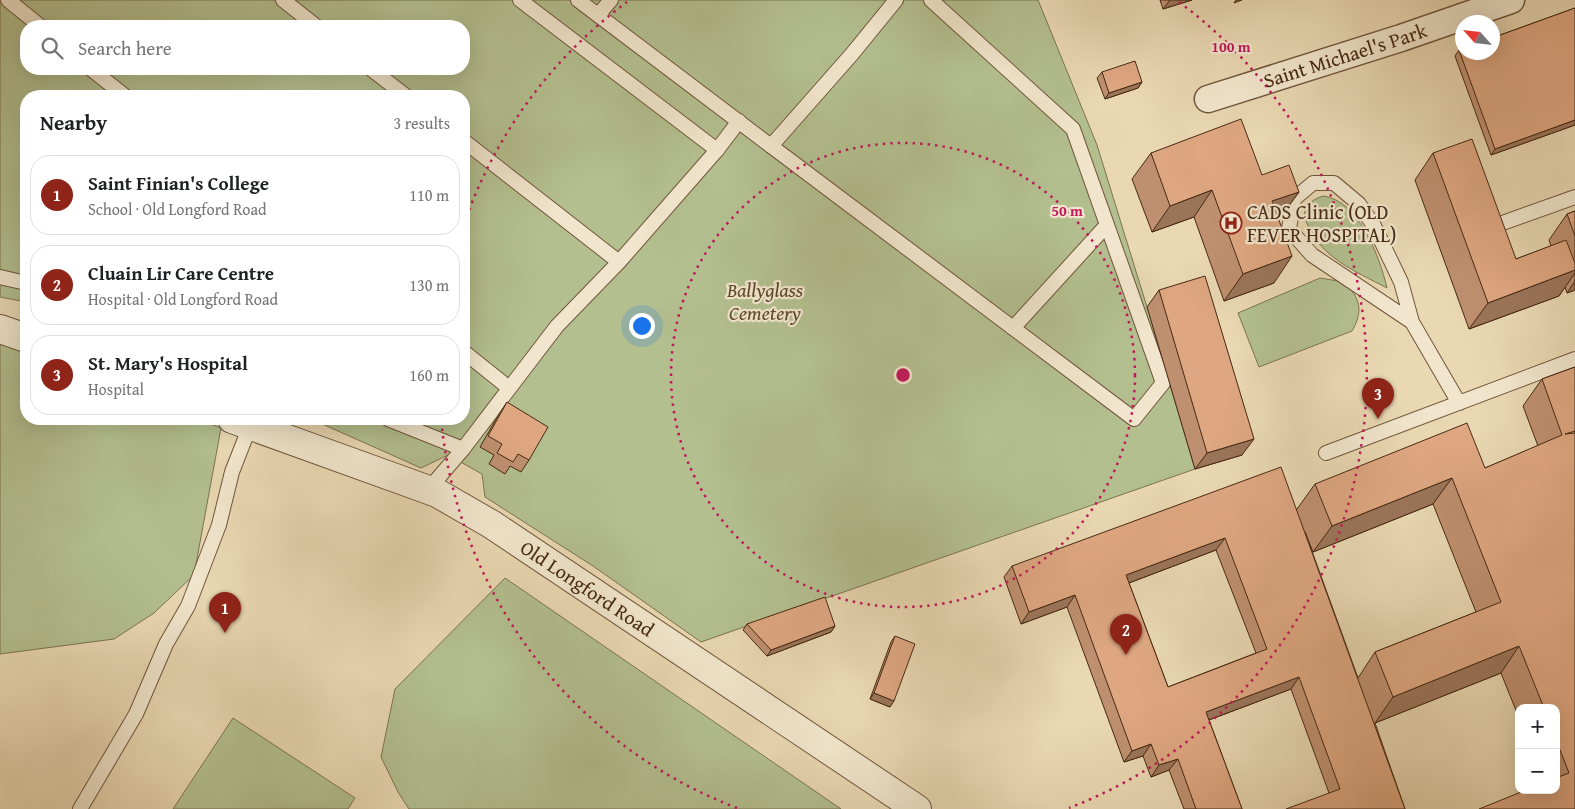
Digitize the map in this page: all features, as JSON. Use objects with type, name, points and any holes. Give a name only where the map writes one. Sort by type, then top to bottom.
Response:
[{"type":"street","name":"Saint Michael's Park","points":[[1208,100],[1401,38],[1511,0]]},
{"type":"street","points":[[0,328],[20,336]]},
{"type":"street","name":"Old Longford Road","points":[[249,425],[437,492],[491,524],[917,809]]},
{"type":"lane","points":[[8,0],[33,20]]},
{"type":"lane","points":[[283,0],[308,20]]},
{"type":"lane","points":[[520,0],[717,150]]},
{"type":"lane","points":[[578,0],[1134,419],[1163,383],[1073,129],[931,0]]},
{"type":"lane","points":[[598,15],[611,0]]},
{"type":"lane","points":[[771,146],[896,0]]},
{"type":"lane","points":[[99,75],[117,90]]},
{"type":"lane","points":[[379,75],[398,90]]},
{"type":"lane","points":[[428,490],[464,449],[557,326],[619,262],[717,150],[739,121]]},
{"type":"lane","points":[[470,146],[619,262]]},
{"type":"lane","points":[[1412,322],[1312,255],[1290,229],[1294,199],[1313,182],[1334,183],[1358,204],[1374,226],[1401,282],[1412,322],[1459,403]]},
{"type":"lane","points":[[1494,226],[1575,197]]},
{"type":"lane","points":[[1013,328],[1106,226]]},
{"type":"lane","points":[[0,277],[20,282]]},
{"type":"lane","points":[[470,357],[509,388]]},
{"type":"lane","points":[[1326,453],[1575,359]]},
{"type":"lane","points":[[80,809],[136,714],[166,644],[188,606],[219,525],[232,472],[240,425]]},
{"type":"lane","points":[[403,425],[464,449]]},
{"type":"green space","name":"Ballyglass Cemetery","points":[[0,0],[1038,0],[1097,145],[1195,469],[701,642],[593,566],[485,497],[482,474],[448,455],[421,468],[324,425],[470,425],[470,90],[20,90],[20,301],[0,297]]},
{"type":"green space","points":[[1323,196],[1336,200],[1357,219],[1373,247],[1387,288],[1339,262],[1329,254],[1312,234],[1306,221],[1306,208],[1311,202]]},
{"type":"green space","points":[[1320,278],[1344,282],[1354,293],[1359,310],[1356,324],[1352,331],[1259,367],[1238,313]]},
{"type":"green space","points":[[0,344],[20,351],[20,425],[214,425],[221,428],[194,575],[154,613],[114,639],[0,654]]},
{"type":"green space","points":[[505,578],[841,809],[409,809],[398,792],[381,757],[395,689]]},
{"type":"green space","points":[[233,718],[355,798],[348,809],[173,809]]},
{"type":"building","points":[[1575,8],[1575,120],[1495,149],[1463,60],[1500,60],[1500,35]]},
{"type":"building","points":[[1135,61],[1142,82],[1109,93],[1102,72]]},
{"type":"building","points":[[1241,119],[1262,175],[1289,165],[1299,192],[1272,201],[1292,256],[1243,274],[1212,190],[1170,206],[1151,153]]},
{"type":"building","points":[[1472,139],[1516,259],[1566,240],[1575,263],[1575,270],[1488,303],[1433,153]]},
{"type":"building","points":[[1575,211],[1575,236],[1567,214]]},
{"type":"building","points":[[1205,276],[1254,439],[1207,453],[1159,290]]},
{"type":"building","points":[[1575,367],[1575,431],[1565,434],[1575,433],[1575,809],[1479,809],[1516,794],[1560,794],[1560,776],[1569,773],[1560,750],[1560,704],[1542,704],[1519,646],[1393,697],[1375,652],[1501,602],[1452,478],[1332,526],[1315,484],[1467,423],[1485,468],[1562,435],[1542,379]]},
{"type":"building","points":[[507,402],[548,427],[529,460],[518,454],[513,462],[497,453],[502,444],[488,436]]},
{"type":"building","points":[[1281,467],[1405,809],[1286,809],[1340,789],[1299,677],[1206,712],[1242,809],[1196,809],[1178,759],[1159,765],[1151,744],[1132,751],[1075,595],[1029,612],[1012,566]],"holes":[[[1225,538],[1267,649],[1168,687],[1126,575]]]},
{"type":"building","points":[[825,597],[835,626],[771,650],[747,624]]},
{"type":"building","points":[[895,636],[915,644],[894,701],[874,693]]},
{"type":"place","name":"CADS Clinic (OLD FEVER HOSPITAL)","points":[[1231,223]]},
{"type":"place","name":"St. Mary's Hospital","points":[[1378,419]]},
{"type":"place","name":"Saint Finian's College","points":[[225,633]]},
{"type":"place","name":"Cluain Lir Care Centre","points":[[1126,655]]}]
